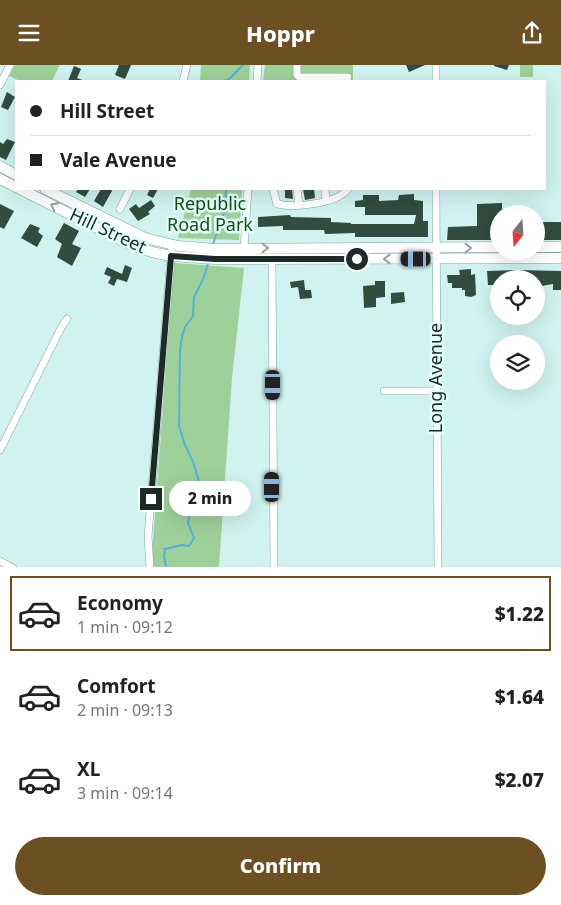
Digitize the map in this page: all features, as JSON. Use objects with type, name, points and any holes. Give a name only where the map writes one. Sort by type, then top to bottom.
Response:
[{"type":"main road","points":[[0,166],[15,174]]},
{"type":"main road","points":[[0,179],[15,186]]},
{"type":"main road","name":"Hill Street","points":[[22,190],[129,243],[152,252],[171,256],[197,253],[253,259],[561,258]]},
{"type":"main road","name":"Hill Street","points":[[47,190],[134,233],[197,253]]},
{"type":"main road","name":"Hill Street","points":[[216,254],[244,248],[490,247]]},
{"type":"main road","points":[[545,247],[561,247]]},
{"type":"street","points":[[0,85],[10,65]]},
{"type":"street","points":[[183,80],[187,65]]},
{"type":"street","points":[[256,80],[258,65]]},
{"type":"street","points":[[297,65],[298,77],[310,79],[348,77]]},
{"type":"street","points":[[436,65],[436,80]]},
{"type":"street","points":[[120,209],[130,190]]},
{"type":"street","points":[[248,190],[244,248],[253,259]]},
{"type":"street","points":[[273,190],[277,204],[299,205],[314,205],[345,193],[347,190]]},
{"type":"street","points":[[297,190],[299,205]]},
{"type":"street","points":[[325,190],[326,201]]},
{"type":"street","name":"Long Avenue","points":[[436,190],[438,567]]},
{"type":"street","points":[[150,567],[148,536],[172,245]]},
{"type":"street","points":[[272,259],[270,471],[274,567]]},
{"type":"street","points":[[0,450],[62,326],[68,319]]},
{"type":"street","points":[[384,391],[436,391]]},
{"type":"street","points":[[0,561],[13,567]]},
{"type":"green space","points":[[15,65],[60,65],[52,80],[18,80],[9,76]]},
{"type":"green space","points":[[201,65],[250,65],[249,80],[200,80]]},
{"type":"green space","points":[[265,65],[353,65],[353,80],[263,80]]},
{"type":"green space","points":[[520,65],[533,65],[533,77],[520,77]]},
{"type":"green space","name":"Republic Road Park","points":[[191,190],[242,190],[239,240],[178,238]]},
{"type":"green space","points":[[174,263],[244,268],[232,378],[219,567],[153,567],[152,553]]},
{"type":"building","points":[[119,65],[131,65],[125,79],[115,75]]},
{"type":"building","points":[[406,65],[425,65],[409,72]]},
{"type":"building","points":[[494,65],[509,65],[507,70]]},
{"type":"building","points":[[74,66],[81,69],[77,78],[82,80],[68,80]]},
{"type":"building","points":[[7,92],[15,97],[8,110],[1,107]]},
{"type":"building","points":[[7,139],[15,142],[6,160],[0,157],[0,142],[3,144]]},
{"type":"building","points":[[77,190],[89,190],[85,197],[76,192]]},
{"type":"building","points":[[100,190],[112,190],[103,207],[94,201]]},
{"type":"building","points":[[150,190],[157,190],[153,198],[147,195]]},
{"type":"building","points":[[285,190],[292,190],[293,199],[285,198]]},
{"type":"building","points":[[303,190],[314,190],[315,198],[305,200]]},
{"type":"building","points":[[414,194],[414,200],[423,201],[423,221],[428,221],[428,237],[355,237],[355,233],[325,234],[324,230],[283,230],[283,226],[258,227],[258,217],[290,215],[291,217],[331,218],[331,222],[351,224],[414,224],[416,215],[365,215],[365,207],[355,207],[355,201],[363,200],[363,195],[379,195],[379,201],[398,200],[399,195]]},
{"type":"building","points":[[151,200],[155,206],[148,212],[150,214],[138,221],[129,209],[136,204],[139,208]]},
{"type":"building","points":[[502,203],[502,205],[490,205],[490,240],[447,240],[448,227],[477,226],[477,204]]},
{"type":"building","points":[[0,204],[14,211],[4,229],[0,227]]},
{"type":"building","points":[[545,222],[561,222],[561,240],[545,240]]},
{"type":"building","points":[[64,223],[79,231],[72,244],[81,248],[72,266],[57,257],[62,244],[55,239]]},
{"type":"building","points":[[30,224],[40,228],[38,232],[43,236],[37,247],[21,238]]},
{"type":"building","points":[[125,265],[132,268],[127,282],[117,279],[114,286],[108,283],[111,277],[104,274],[107,267],[122,274]]},
{"type":"building","points":[[471,269],[471,275],[475,274],[476,295],[471,297],[465,296],[465,290],[462,290],[462,288],[452,288],[452,283],[448,283],[447,275],[460,275],[459,270]]},
{"type":"building","points":[[487,271],[490,271],[490,285],[488,285]]},
{"type":"building","points":[[545,271],[561,271],[561,290],[553,290],[553,284],[545,285]]},
{"type":"building","points":[[304,280],[305,290],[311,290],[312,298],[300,299],[298,287],[291,288],[290,282]]},
{"type":"building","points":[[375,281],[385,281],[385,297],[376,298],[376,307],[364,308],[363,286],[375,285]]},
{"type":"building","points":[[404,292],[405,302],[391,304],[391,293]]},
{"type":"waterway","points":[[228,80],[243,65]]},
{"type":"waterway","points":[[213,244],[225,210],[226,190]]},
{"type":"waterway","points":[[166,567],[165,549],[182,545],[189,546],[194,538],[188,523],[191,507],[200,485],[179,426],[180,350],[185,327],[193,316],[194,297],[204,277],[208,263]]},
{"type":"route","points":[[151,499],[171,256],[197,259],[357,259]]}]
